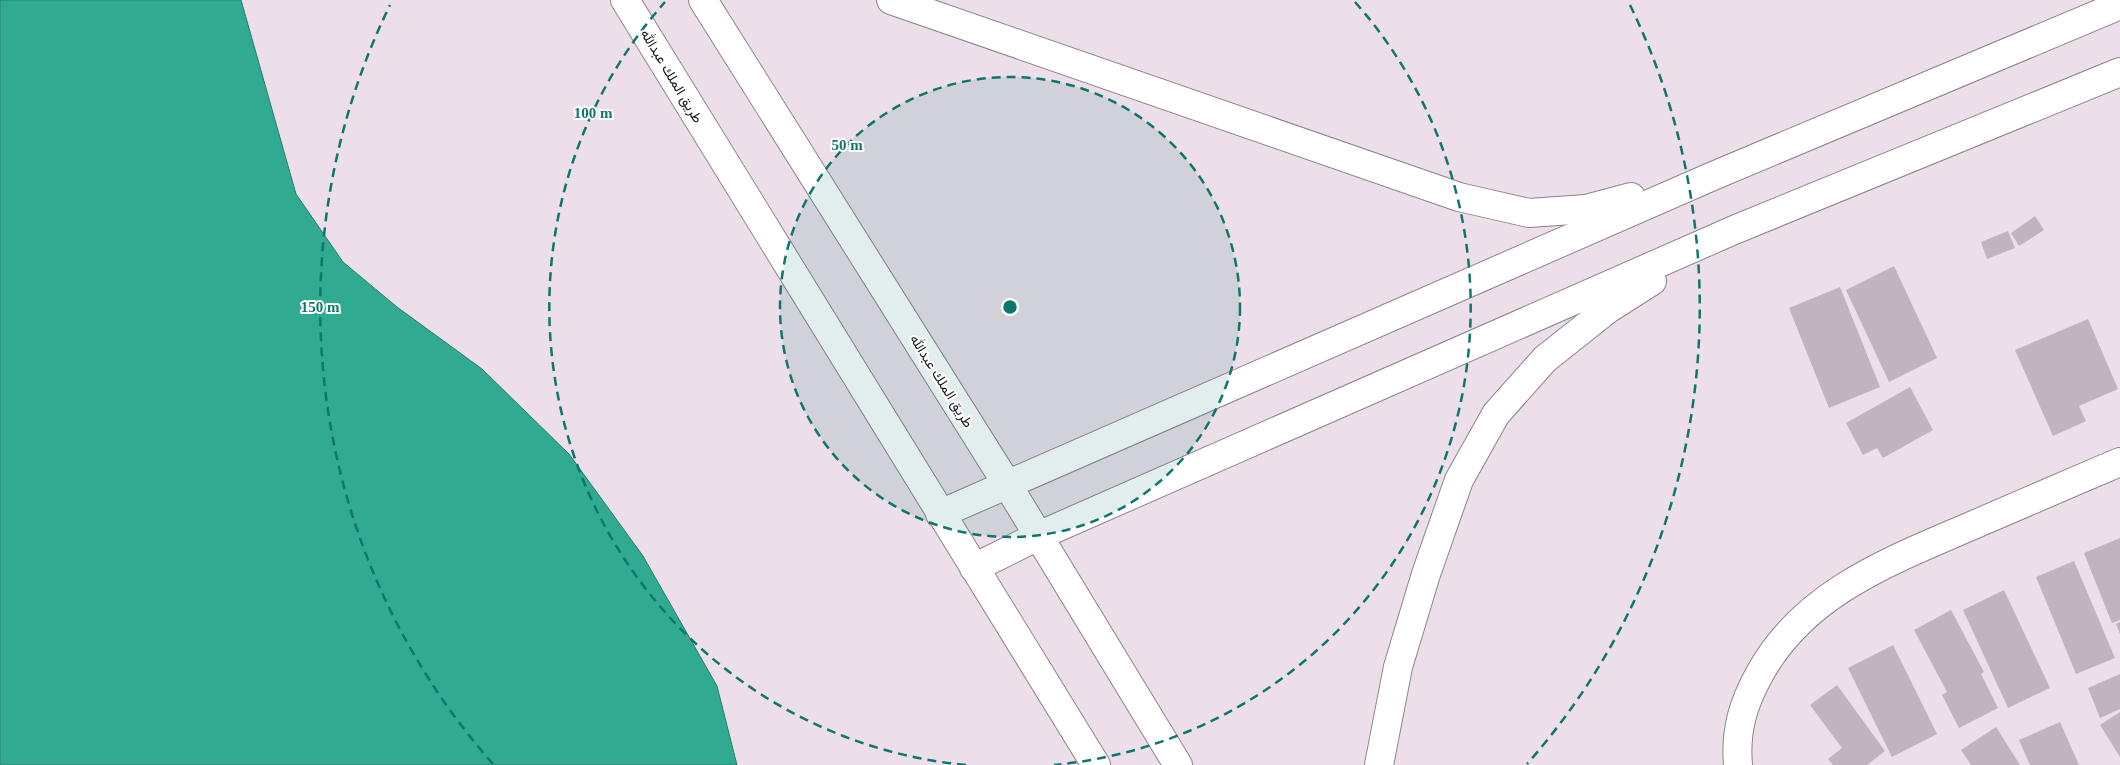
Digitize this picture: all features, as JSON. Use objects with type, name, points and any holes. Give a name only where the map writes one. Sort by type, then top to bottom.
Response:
[{"type":"street","name":"طريق الملك عبدالله","points":[[625,0],[1096,765]]},
{"type":"street","name":"طريق الملك عبدالله","points":[[703,0],[1007,484],[1178,765]]},
{"type":"street","points":[[891,0],[1459,197],[1529,213],[1586,209],[1713,176]]},
{"type":"street","points":[[940,514],[1713,176],[2120,5]]},
{"type":"street","points":[[974,568],[1038,536],[1734,230],[2120,72]]},
{"type":"street","points":[[1379,765],[1398,667],[1426,574],[1458,480],[1496,414],[1545,359],[1608,309],[1734,230]]},
{"type":"street","points":[[1738,765],[1736,742],[1746,697],[1770,653],[1804,616],[1842,587],[1882,564],[2120,462]]},
{"type":"shaded area","points":[[0,0],[241,0],[296,194],[343,262],[397,307],[482,369],[569,454],[643,556],[717,686],[737,765],[0,765]]},
{"type":"building","points":[[2035,216],[2044,230],[2019,246],[2011,233]]},
{"type":"building","points":[[2008,231],[2015,248],[1987,259],[1981,242]]},
{"type":"building","points":[[1894,266],[1937,358],[1889,382],[1846,290]]},
{"type":"building","points":[[1840,287],[1880,387],[1829,408],[1789,308]]},
{"type":"building","points":[[2088,319],[2118,389],[2079,406],[2086,421],[2053,436],[2015,350]]},
{"type":"building","points":[[1910,387],[1933,430],[1883,458],[1877,448],[1863,455],[1846,423]]},
{"type":"building","points":[[2120,538],[2120,620],[2112,623],[2084,553]]},
{"type":"building","points":[[2074,561],[2115,658],[2076,674],[2036,577]]},
{"type":"building","points":[[2004,590],[2050,688],[2008,708],[1963,610]]},
{"type":"building","points":[[1951,610],[1984,672],[1981,674],[1998,708],[1959,728],[1942,695],[1947,692],[1914,630]]},
{"type":"building","points":[[2120,622],[2120,634],[2116,624]]},
{"type":"building","points":[[1893,645],[1937,734],[1892,757],[1848,668]]},
{"type":"building","points":[[2120,674],[2120,709],[2100,718],[2088,688]]},
{"type":"building","points":[[1837,685],[1885,751],[1867,765],[1833,765],[1828,759],[1842,748],[1810,705]]},
{"type":"building","points":[[2120,712],[2120,757],[2100,725]]},
{"type":"building","points":[[2060,722],[2079,765],[2030,765],[2019,740]]},
{"type":"building","points":[[1996,727],[2020,765],[1971,765],[1961,750]]}]
